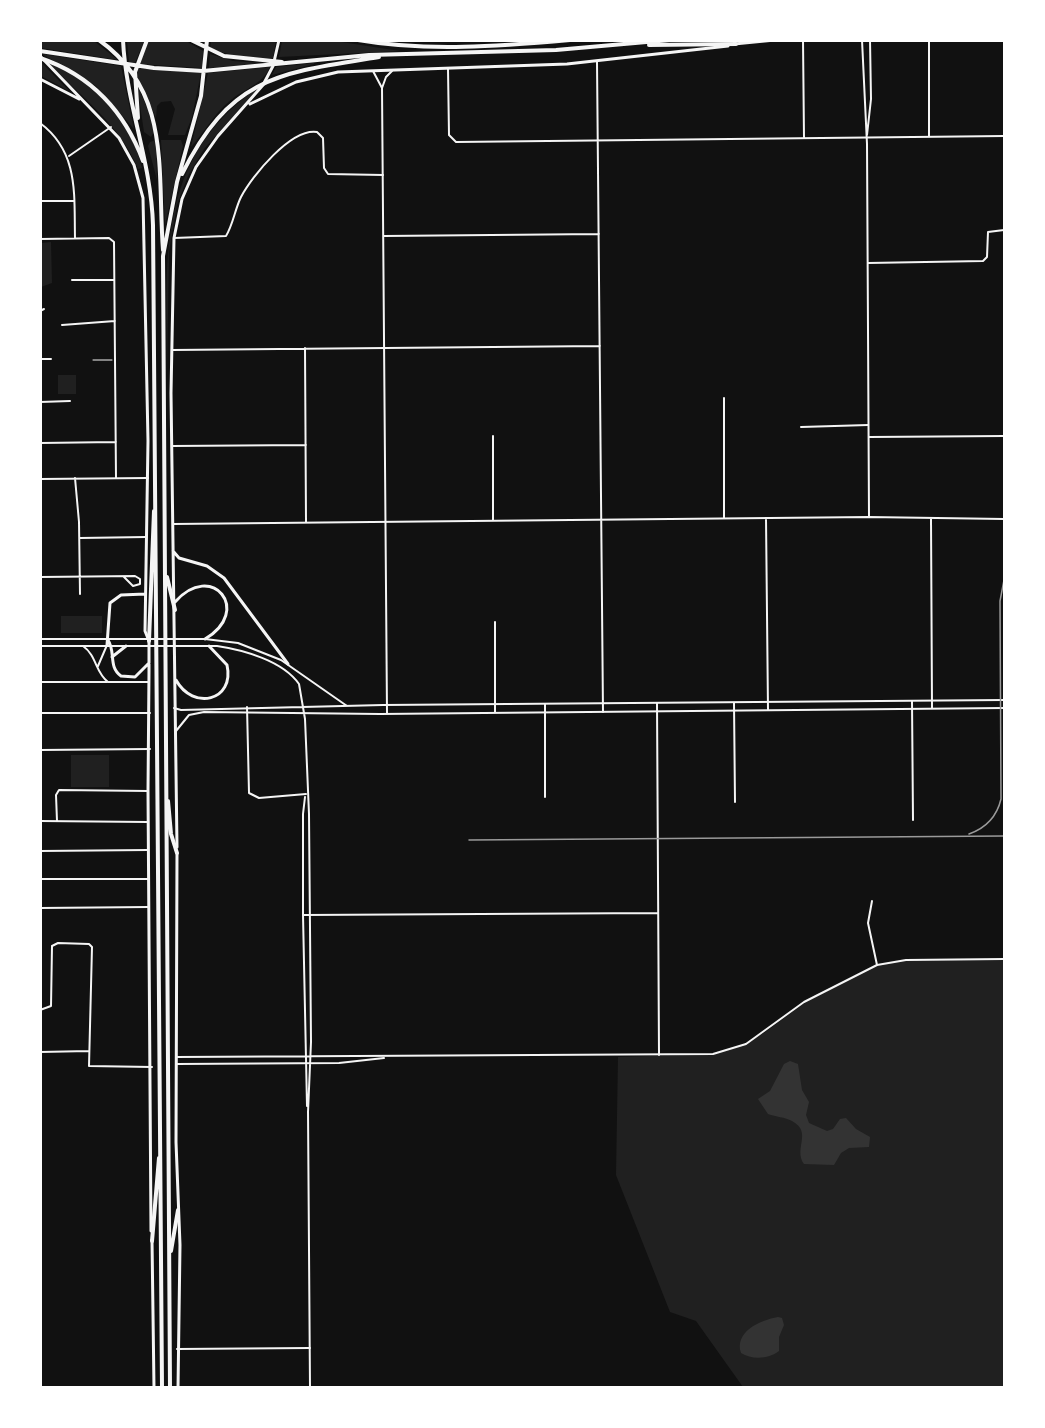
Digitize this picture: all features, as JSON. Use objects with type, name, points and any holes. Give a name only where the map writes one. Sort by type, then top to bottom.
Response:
[{"type":"highway","points":[[99,40],[120,58],[141,88],[154,120],[159,147],[163,256],[170,1388]]},
{"type":"highway","points":[[123,40],[128,86],[142,141]]},
{"type":"highway","points":[[147,40],[139,56],[135,77],[153,225],[162,1388]]},
{"type":"highway","points":[[163,256],[177,182],[201,96],[207,40]]},
{"type":"highway","points":[[358,40],[390,45],[442,45],[570,40]]},
{"type":"highway","points":[[633,45],[669,40]]},
{"type":"highway","points":[[191,41],[224,56],[268,63]]},
{"type":"highway","points":[[40,51],[169,70],[221,70],[268,63],[398,54],[633,45],[736,44]]},
{"type":"highway","points":[[177,182],[210,125],[228,106],[250,90],[283,74],[398,54]]},
{"type":"highway","points":[[40,57],[61,66],[95,89],[118,113],[131,133],[147,170]]},
{"type":"highway","points":[[149,641],[151,544],[155,493]]},
{"type":"highway","points":[[164,565],[175,610]]},
{"type":"highway","points":[[166,786],[171,834],[177,853]]},
{"type":"highway","points":[[152,1241],[160,1139]]},
{"type":"highway","points":[[169,1260],[178,1209]]},
{"type":"main road","points":[[178,1388],[180,1288],[176,1064],[177,853],[174,708],[175,602],[172,524],[174,238],[182,199],[197,165],[218,136],[248,105],[271,72],[279,40]]},
{"type":"main road","points":[[248,105],[309,78],[338,72],[597,62],[775,40]]},
{"type":"main road","points":[[40,57],[111,128],[132,160],[142,198],[148,478],[145,631],[149,641],[150,713],[148,879],[152,1067],[149,1191],[154,1388]]},
{"type":"main road","points":[[40,79],[84,101]]},
{"type":"main road","points":[[173,550],[179,558],[203,564],[221,576],[288,664]]},
{"type":"main road","points":[[175,602],[187,589],[198,585],[211,586],[222,595],[227,607],[226,619],[220,630],[205,639]]},
{"type":"main road","points":[[145,594],[121,594],[112,600],[108,609],[107,639],[115,671],[126,678],[137,675],[149,663]]},
{"type":"main road","points":[[112,657],[126,646]]},
{"type":"main road","points":[[175,678],[183,691],[195,699],[210,698],[221,691],[227,680],[228,668],[222,657],[209,646]]},
{"type":"street","points":[[803,40],[804,138]]},
{"type":"street","points":[[862,40],[867,137],[869,517]]},
{"type":"street","points":[[867,137],[871,99],[870,40]]},
{"type":"street","points":[[929,40],[929,137]]},
{"type":"street","points":[[597,62],[603,712]]},
{"type":"street","points":[[382,88],[386,77],[394,69]]},
{"type":"street","points":[[448,69],[449,135],[453,141],[1005,136]]},
{"type":"street","points":[[371,70],[378,76],[382,88],[387,713]]},
{"type":"street","points":[[40,123],[56,137],[69,156],[74,182],[75,238]]},
{"type":"street","points":[[69,156],[111,128]]},
{"type":"street","points":[[174,238],[226,236],[240,200],[257,172],[281,149],[308,133],[317,132],[323,138],[324,168],[328,174],[383,175]]},
{"type":"street","points":[[40,201],[74,201]]},
{"type":"street","points":[[868,263],[983,261],[987,257],[988,232],[1005,230]]},
{"type":"street","points":[[384,236],[599,234]]},
{"type":"street","points":[[40,239],[113,240],[116,321],[116,478]]},
{"type":"street","points":[[72,280],[115,280]]},
{"type":"street","points":[[62,325],[116,321]]},
{"type":"street","points":[[172,350],[600,346]]},
{"type":"street","points":[[304,348],[306,522]]},
{"type":"street","points":[[40,359],[51,359]]},
{"type":"street","points":[[724,398],[724,518]]},
{"type":"street","points":[[40,402],[70,401]]},
{"type":"street","points":[[801,427],[868,425]]},
{"type":"street","points":[[493,436],[494,520]]},
{"type":"street","points":[[869,437],[1005,436]]},
{"type":"street","points":[[40,443],[116,442]]},
{"type":"street","points":[[172,446],[306,445]]},
{"type":"street","points":[[75,478],[80,538],[80,594]]},
{"type":"street","points":[[40,479],[148,478]]},
{"type":"street","points":[[172,524],[869,517],[1005,519]]},
{"type":"street","points":[[766,518],[768,710]]},
{"type":"street","points":[[931,519],[932,709]]},
{"type":"street","points":[[80,538],[146,537]]},
{"type":"street","points":[[40,577],[137,576],[140,584],[133,586],[124,577]]},
{"type":"street","points":[[40,600],[40,629]]},
{"type":"street","points":[[495,622],[495,713]]},
{"type":"street","points":[[40,639],[205,639],[252,647],[288,664],[347,706]]},
{"type":"street","points":[[98,666],[109,645]]},
{"type":"street","points":[[40,646],[209,646],[245,653],[285,671],[299,684],[304,713],[306,794],[309,814],[311,1062],[308,1112]]},
{"type":"street","points":[[83,646],[93,654],[100,674],[108,682]]},
{"type":"street","points":[[40,682],[149,682]]},
{"type":"street","points":[[174,708],[181,710],[387,705],[1005,700]]},
{"type":"street","points":[[912,701],[913,820]]},
{"type":"street","points":[[734,702],[735,802]]},
{"type":"street","points":[[657,703],[659,1055]]},
{"type":"street","points":[[545,704],[545,797]]},
{"type":"street","points":[[447,705],[447,713]]},
{"type":"street","points":[[175,732],[183,721],[194,713],[247,709],[304,713],[495,713],[1005,708]]},
{"type":"street","points":[[247,709],[249,793],[259,798],[306,794]]},
{"type":"street","points":[[40,713],[150,713]]},
{"type":"street","points":[[40,750],[150,749]]},
{"type":"street","points":[[57,821],[56,795],[59,790],[148,791]]},
{"type":"street","points":[[306,794],[303,814],[303,915],[308,1112],[310,1388]]},
{"type":"street","points":[[40,821],[148,822]]},
{"type":"street","points":[[40,851],[148,850]]},
{"type":"street","points":[[40,879],[148,879]]},
{"type":"street","points":[[872,901],[868,923],[877,965]]},
{"type":"street","points":[[40,908],[149,908]]},
{"type":"street","points":[[303,915],[658,913]]},
{"type":"street","points":[[40,1010],[51,1006],[52,946],[58,943],[89,944],[92,947],[89,1051],[91,1068],[152,1067]]},
{"type":"street","points":[[176,1057],[713,1054],[746,1044],[815,995],[877,965],[906,960],[1005,959]]},
{"type":"street","points":[[40,1052],[89,1051]]},
{"type":"street","points":[[176,1064],[339,1063],[393,1057]]},
{"type":"street","points":[[177,1349],[310,1348]]},
{"type":"lane","points":[[93,360],[115,360]]},
{"type":"shaded area","points":[[40,41],[94,41],[118,60],[41,48]]},
{"type":"shaded area","points":[[127,41],[144,41],[135,63],[129,62]]},
{"type":"shaded area","points":[[149,41],[186,41],[203,51],[202,68],[139,64]]},
{"type":"shaded area","points":[[211,41],[276,41],[273,58],[257,58],[210,49]]},
{"type":"shaded area","points":[[282,41],[335,41],[400,51],[279,57]]},
{"type":"shaded area","points":[[42,54],[121,66],[134,129],[96,86]]},
{"type":"shaded area","points":[[210,54],[233,61],[262,63],[209,68]]},
{"type":"shaded area","points":[[40,61],[69,91],[41,76]]},
{"type":"shaded area","points":[[48,63],[81,80],[108,104],[120,118],[129,134],[142,168],[138,169],[121,138],[99,112]]},
{"type":"shaded area","points":[[314,64],[272,75],[276,67]]},
{"type":"shaded area","points":[[270,67],[263,78],[225,105],[191,147],[208,73]]},
{"type":"shaded area","points":[[138,68],[201,73],[192,117],[185,135],[168,135],[175,109],[171,101],[161,102],[157,106],[156,118],[137,76]]},
{"type":"shaded area","points":[[137,85],[148,110],[154,132],[151,137],[144,132]]},
{"type":"shaded area","points":[[259,87],[204,149],[188,176],[177,205],[169,252],[167,377],[168,255],[173,217],[183,181],[200,147],[225,115]]},
{"type":"shaded area","points":[[156,140],[157,180],[148,146],[150,142]]},
{"type":"shaded area","points":[[161,140],[181,140],[183,146],[165,225]]},
{"type":"shaded area","points":[[51,242],[52,283],[41,287],[41,243]]},
{"type":"shaded area","points":[[58,375],[76,375],[76,394],[58,394]]},
{"type":"shaded area","points":[[61,616],[102,616],[102,633],[61,633]]},
{"type":"shaded area","points":[[71,755],[109,755],[109,787],[71,787]]},
{"type":"shaded area","points":[[1004,959],[1004,1387],[743,1387],[696,1321],[670,1312],[616,1175],[618,1057],[713,1054],[735,1048],[764,1033],[815,995],[877,965],[895,961]]},
{"type":"shaded area","points":[[790,1061],[798,1064],[802,1090],[809,1102],[806,1115],[809,1123],[827,1131],[833,1129],[840,1119],[846,1118],[856,1129],[870,1137],[869,1147],[849,1148],[841,1153],[834,1165],[804,1164],[800,1152],[802,1135],[798,1125],[768,1114],[758,1099],[770,1091],[784,1064]]},
{"type":"shaded area","points":[[778,1317],[782,1318],[784,1325],[779,1337],[779,1351],[760,1358],[741,1353],[741,1339],[750,1328]]},
{"type":"railway","points":[[969,834],[990,821],[1001,799],[1000,601],[1004,580]]},
{"type":"railway","points":[[469,840],[1004,836]]}]
